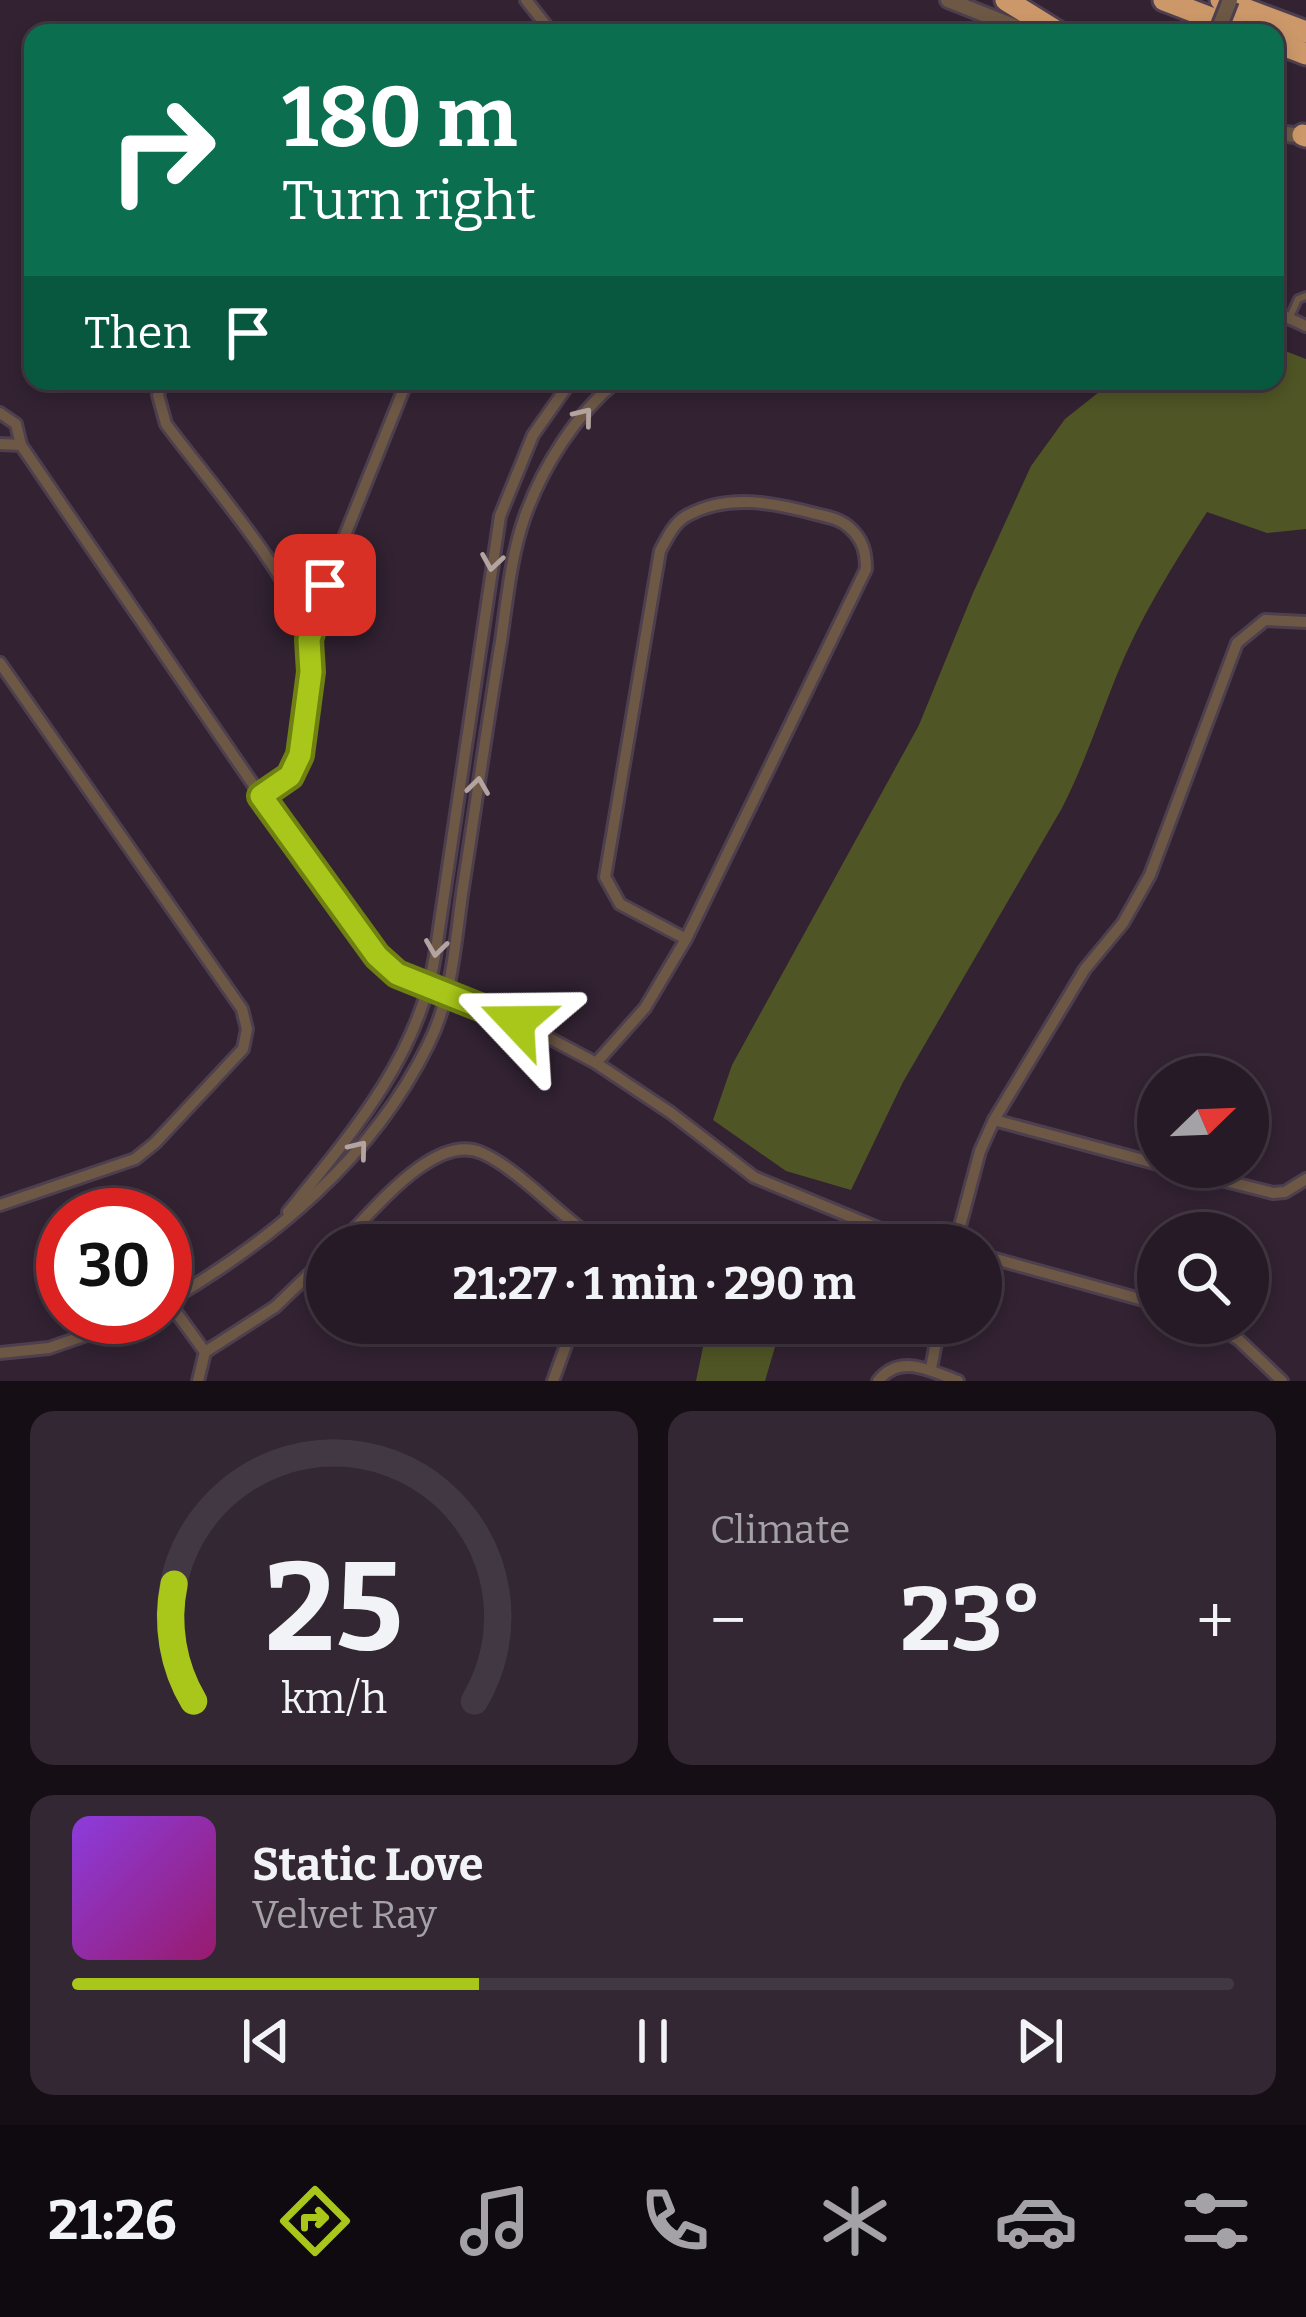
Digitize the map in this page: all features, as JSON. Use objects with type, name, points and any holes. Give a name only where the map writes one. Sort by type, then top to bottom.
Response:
[{"type":"highway","points":[[1164,0],[1227,24]]},
{"type":"highway","points":[[1225,0],[1306,32]]},
{"type":"street","points":[[526,0],[545,24]]},
{"type":"street","points":[[948,0],[1018,21]]},
{"type":"street","points":[[1284,316],[1306,326]]},
{"type":"street","points":[[159,390],[166,424],[285,584],[309,640],[311,672],[300,755],[290,776],[261,796]]},
{"type":"street","points":[[309,640],[325,585],[402,390]]},
{"type":"street","points":[[274,1228],[356,1127],[412,1037],[429,986],[500,516],[533,435],[566,390]]},
{"type":"street","points":[[192,1284],[326,1188],[360,1150],[430,1042],[447,992],[524,517],[580,417],[608,390]]},
{"type":"street","points":[[0,413],[16,424],[21,446],[377,956],[397,974],[517,1022],[596,1063],[754,1177],[866,1224]]},
{"type":"street","points":[[0,444],[21,446]]},
{"type":"street","points":[[596,1063],[645,1008],[686,939],[866,569],[866,549],[842,521],[769,501],[745,500],[687,515],[671,530],[660,551],[605,877],[620,904],[686,939]]},
{"type":"street","points":[[285,584],[325,585]]},
{"type":"street","points":[[961,1224],[980,1150],[994,1120],[1085,969],[1137,901],[1237,643],[1265,620],[1306,622]]},
{"type":"street","points":[[0,663],[242,1009],[247,1029],[243,1049],[135,1159],[0,1205]]},
{"type":"street","points":[[994,1120],[1137,1158]]},
{"type":"street","points":[[361,1224],[432,1156],[456,1148],[487,1154],[575,1224]]},
{"type":"street","points":[[1253,1188],[1286,1192],[1306,1179]]},
{"type":"street","points":[[1002,1261],[1137,1298]]},
{"type":"street","points":[[198,1381],[205,1352],[275,1307],[306,1277]]},
{"type":"street","points":[[192,1335],[205,1352]]},
{"type":"street","points":[[0,1353],[60,1344]]},
{"type":"street","points":[[553,1381],[566,1344]]},
{"type":"street","points":[[931,1368],[936,1344]]},
{"type":"street","points":[[1242,1344],[1282,1381]]},
{"type":"street","points":[[878,1381],[886,1371],[904,1366],[931,1368],[958,1381]]},
{"type":"lane","points":[[1289,319],[1298,298],[1306,296]]},
{"type":"green space","points":[[1284,350],[1306,359],[1306,529],[1267,533],[1207,512],[1135,634],[1062,808],[903,1082],[851,1190],[786,1171],[713,1120],[732,1065],[919,725],[1031,466],[1065,419],[1102,390],[1284,390]]},
{"type":"green space","points":[[704,1344],[776,1344],[765,1381],[696,1381]]},
{"type":"route","points":[[325,585],[309,640],[311,672],[300,755],[290,776],[261,796],[377,956],[397,974],[517,1022]]}]
